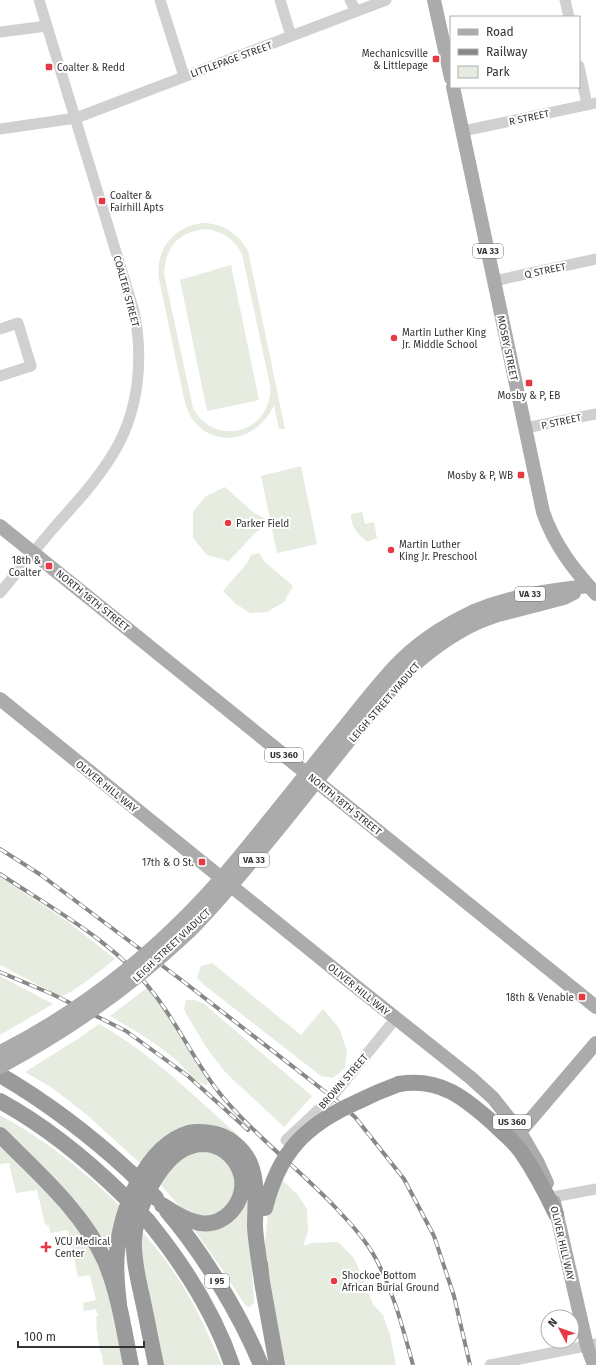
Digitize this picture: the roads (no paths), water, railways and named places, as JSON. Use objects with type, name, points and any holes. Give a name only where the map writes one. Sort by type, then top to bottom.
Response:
[{"type":"highway","name":"I 95","points":[[0,1075],[32,1094],[64,1116],[131,1173],[159,1202],[190,1241],[216,1280],[238,1317],[261,1365]]},
{"type":"highway","points":[[261,1275],[260,1238],[269,1192],[276,1174],[294,1145],[323,1119],[340,1109],[399,1084],[411,1082],[441,1086],[459,1095],[476,1108],[521,1151],[538,1178],[556,1214]]},
{"type":"highway","name":"I 95","points":[[0,1101],[64,1143],[92,1165],[148,1222],[169,1247],[194,1285],[215,1324],[232,1365]]},
{"type":"highway","points":[[131,1365],[119,1304],[116,1272],[119,1234],[137,1185],[146,1169],[168,1144],[190,1133],[202,1132],[216,1134],[228,1139],[244,1153],[251,1166],[254,1178],[255,1228],[261,1275],[277,1365]]},
{"type":"highway","points":[[0,1135],[74,1211],[86,1226],[106,1262],[119,1304]]},
{"type":"highway","points":[[156,1365],[134,1254],[135,1230],[147,1193],[156,1176],[168,1161],[184,1148],[195,1144],[207,1144],[218,1147],[227,1153],[235,1162],[240,1171],[242,1183],[241,1195],[230,1212],[221,1220],[201,1224],[190,1220],[159,1202]]},
{"type":"main road","points":[[434,0],[450,73]]},
{"type":"main road","name":"MOSBY STREET","points":[[453,88],[539,496],[547,523],[560,548],[594,588]]},
{"type":"main road","name":"NORTH 18TH STREET","points":[[0,526],[596,1007]]},
{"type":"main road","name":"LEIGH STREET VIADUCT","points":[[0,1066],[49,1040],[98,1007],[146,970],[184,936],[240,877],[402,677],[424,656],[476,616],[500,601],[518,596],[556,590],[594,588]]},
{"type":"main road","name":"LEIGH STREET VIADUCT","points":[[0,1052],[58,1019],[107,985],[129,968],[174,928],[229,869],[394,667],[428,636],[452,622],[476,616]]},
{"type":"main road","name":"OLIVER HILL WAY","points":[[0,699],[471,1078],[493,1098],[520,1132],[538,1163],[553,1197],[556,1214],[591,1345],[594,1365]]},
{"type":"main road","points":[[520,1132],[596,1043]]},
{"type":"street","name":"COALTER STREET","points":[[0,593],[95,480],[112,456],[125,431],[134,402],[139,377],[139,350],[134,311],[39,0]]},
{"type":"street","points":[[160,0],[184,76]]},
{"type":"street","points":[[280,0],[291,36]]},
{"type":"street","points":[[350,0],[356,11]]},
{"type":"street","name":"LITTLEPAGE STREET","points":[[76,118],[386,0]]},
{"type":"street","points":[[565,0],[568,16]]},
{"type":"street","points":[[0,32],[47,26]]},
{"type":"street","points":[[580,69],[592,104]]},
{"type":"street","name":"R STREET","points":[[463,132],[592,104]]},
{"type":"street","points":[[0,129],[76,118]]},
{"type":"street","name":"Q STREET","points":[[494,281],[596,259]]},
{"type":"street","points":[[0,329],[18,324],[31,366],[0,376]]},
{"type":"street","name":"P STREET","points":[[525,428],[596,414]]},
{"type":"street","name":"BROWN STREET","points":[[286,1140],[332,1097],[396,1018]]},
{"type":"street","points":[[553,1197],[596,1189]]},
{"type":"street","points":[[490,1365],[591,1345]]},
{"type":"railway","points":[[0,849],[41,875],[184,982],[332,1097],[355,1117],[404,1179],[434,1236],[454,1296],[470,1365]]},
{"type":"railway","points":[[0,874],[83,928],[122,959],[155,995],[207,1076],[227,1102],[253,1129],[323,1194],[358,1232],[376,1259],[388,1285],[398,1311],[413,1365]]},
{"type":"railway","points":[[0,972],[52,994],[126,1031],[188,1076],[248,1130]]},
{"type":"place","name":"Mechanicsville & Littlepage","points":[[436,59]]},
{"type":"place","name":"Coalter & Redd","points":[[49,67]]},
{"type":"place","name":"Coalter & Fairhill Apts","points":[[102,201]]},
{"type":"place","name":"Martin Luther King Jr. Middle School","points":[[394,338]]},
{"type":"place","name":"Mosby & P, EB","points":[[529,383]]},
{"type":"place","name":"Mosby & P, WB","points":[[521,475]]},
{"type":"place","name":"Parker Field","points":[[228,523]]},
{"type":"place","name":"Martin Luther King Jr. Preschool","points":[[391,550]]},
{"type":"place","name":"18th & Coalter","points":[[49,566]]},
{"type":"place","name":"17th & O St.","points":[[202,862]]},
{"type":"place","name":"18th & Venable","points":[[582,997]]},
{"type":"place","name":"VCU Medical Center","points":[[46,1247]]},
{"type":"place","name":"Shockoe Bottom African Burial Ground","points":[[334,1281]]}]
